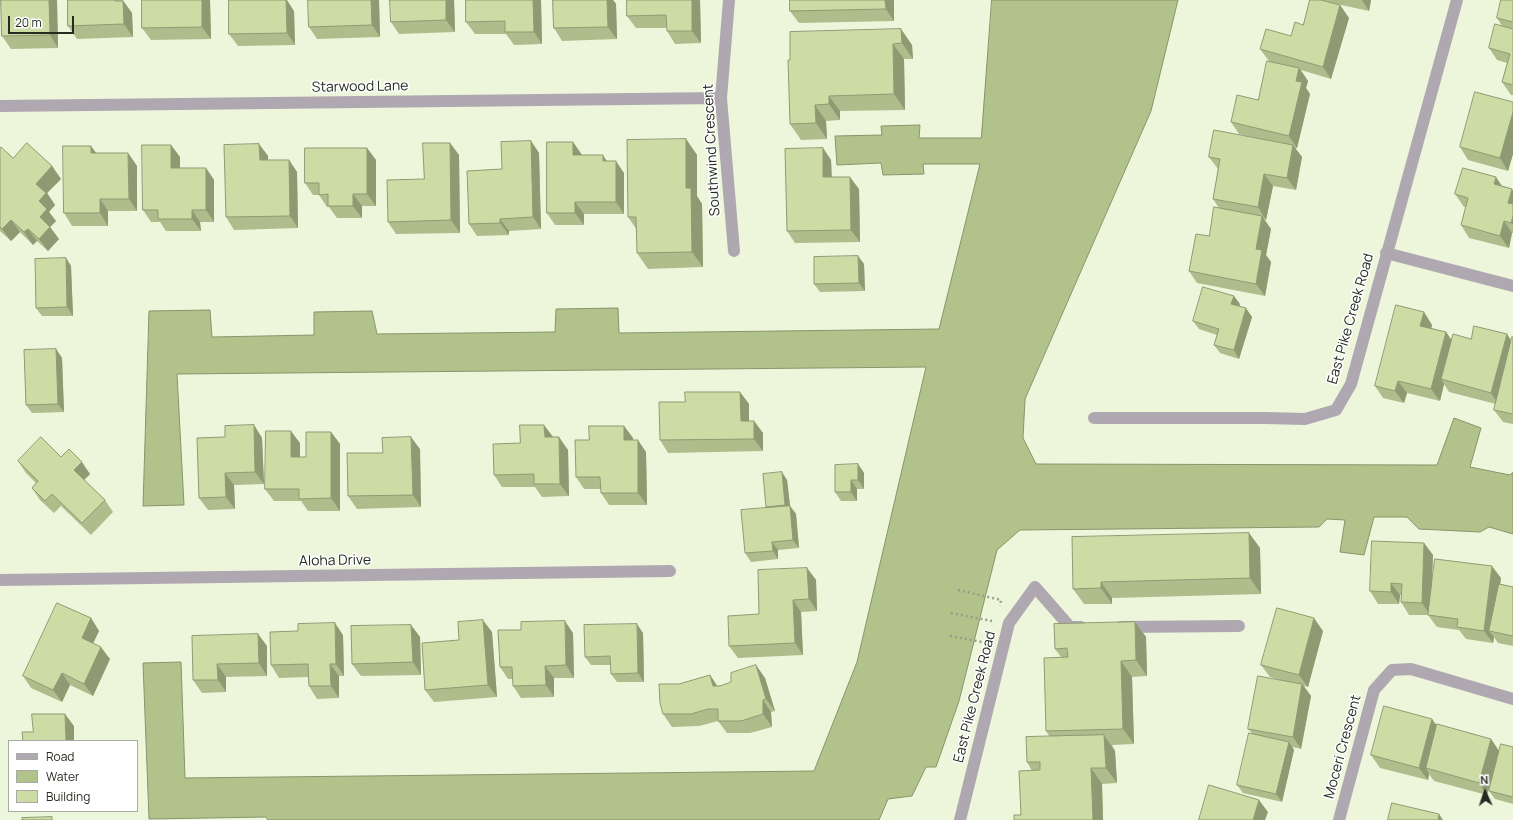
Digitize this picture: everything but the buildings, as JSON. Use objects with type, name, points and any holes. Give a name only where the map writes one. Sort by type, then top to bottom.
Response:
[{"type":"street","name":"Southwind Crescent","points":[[729,0],[721,98],[734,251]]},
{"type":"street","name":"East Pike Creek Road","points":[[1094,418],[1305,419],[1336,410],[1351,384],[1456,0]]},
{"type":"street","name":"Starwood Lane","points":[[0,106],[721,98]]},
{"type":"street","points":[[1386,253],[1513,286]]},
{"type":"street","name":"Aloha Drive","points":[[0,580],[670,571]]},
{"type":"street","name":"East Pike Creek Road","points":[[960,820],[1009,623],[1035,587],[1070,627],[1093,627]]},
{"type":"street","points":[[1108,627],[1239,626]]},
{"type":"street","name":"Moceri Crescent","points":[[1339,820],[1374,690],[1392,670],[1411,670],[1513,700]]},
{"type":"path","points":[[958,590],[1001,600],[999,607]]},
{"type":"path","points":[[951,613],[996,622]]},
{"type":"path","points":[[950,636],[990,644]]},
{"type":"water","points":[[992,0],[1178,0],[1151,111],[1025,399],[1023,438],[1036,464],[1437,465],[1454,418],[1481,428],[1470,467],[1510,475],[1513,472],[1513,534],[1489,527],[1480,532],[1419,529],[1407,517],[1374,517],[1364,555],[1340,552],[1345,520],[1327,519],[1319,527],[1020,530],[997,550],[959,701],[936,767],[926,767],[912,796],[888,799],[879,820],[268,820],[266,817],[149,819],[143,663],[181,662],[185,778],[814,771],[857,662],[926,367],[177,374],[184,505],[143,506],[149,311],[210,310],[212,337],[314,335],[314,312],[372,311],[377,334],[555,332],[556,309],[618,308],[619,333],[939,329],[980,164],[923,164],[924,174],[883,175],[881,163],[837,165],[835,136],[882,135],[881,126],[920,125],[919,138],[981,138]]}]
